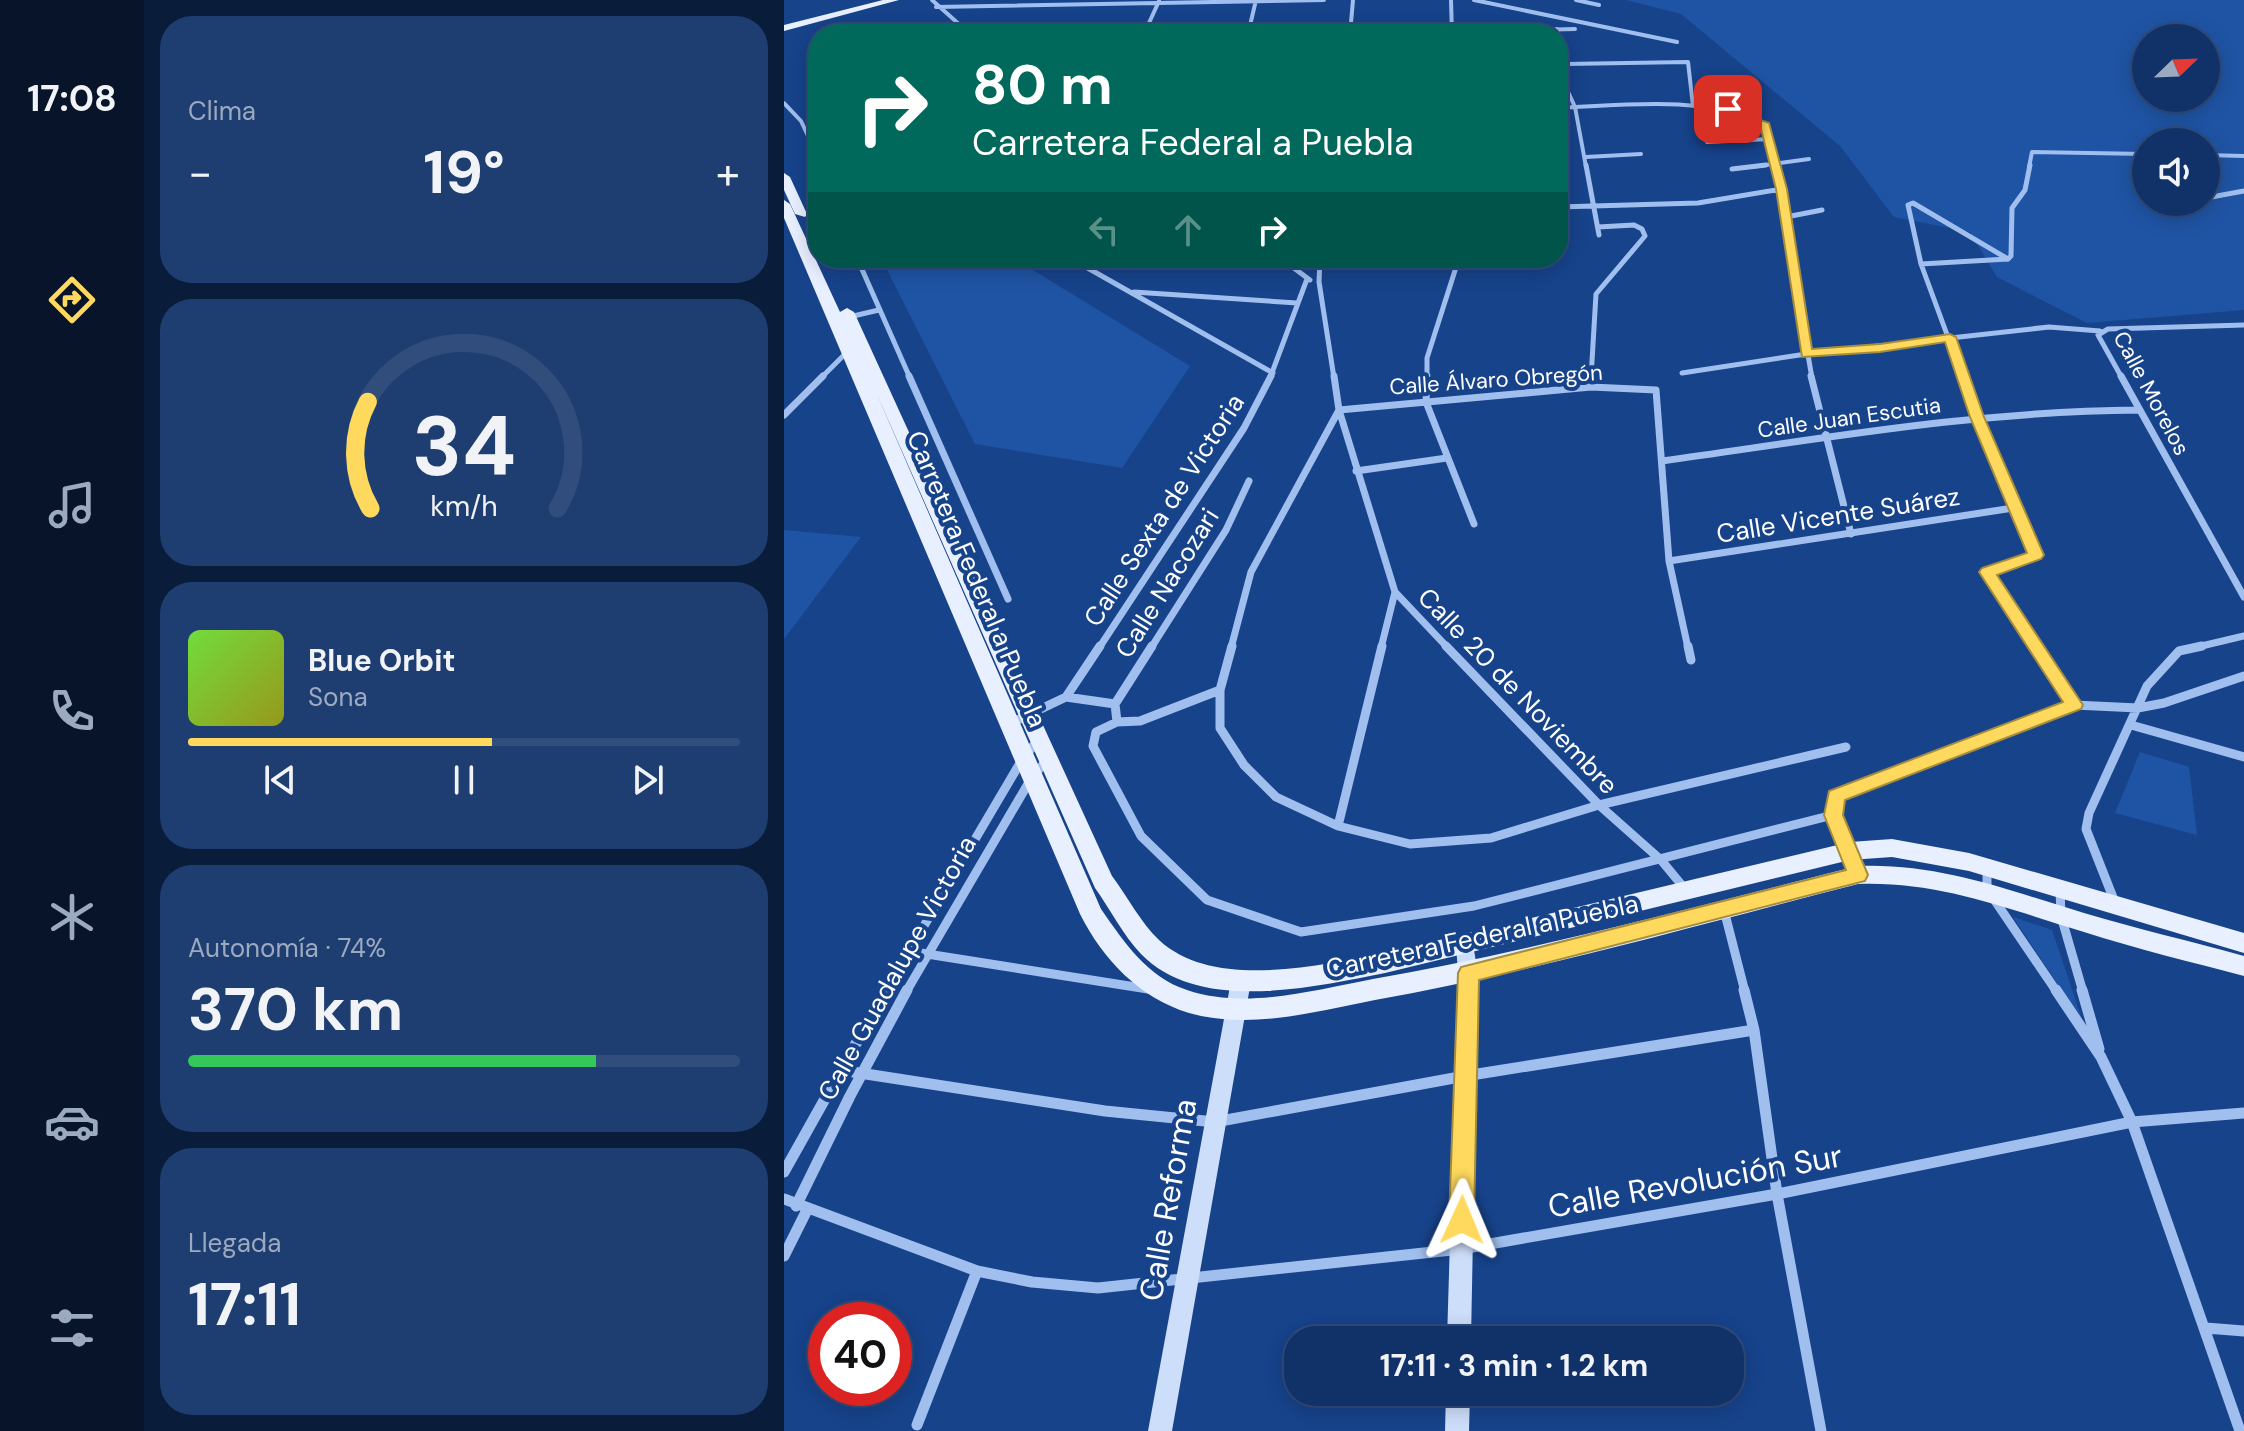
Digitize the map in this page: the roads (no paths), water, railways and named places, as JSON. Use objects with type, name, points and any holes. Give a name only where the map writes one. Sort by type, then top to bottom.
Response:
[{"type":"main road","points":[[784,24],[861,0]]},
{"type":"main road","points":[[784,24],[881,0]]},
{"type":"main road","points":[[784,24],[894,0]]},
{"type":"main road","points":[[784,177],[808,229]]},
{"type":"main road","name":"Carretera Federal a Puebla","points":[[784,204],[808,252]]},
{"type":"main road","name":"Carretera Federal a Puebla","points":[[816,268],[1030,713],[1103,881],[1150,947],[1184,971],[1241,981],[1309,977],[1465,945],[1850,851],[1892,848],[1921,851],[1987,878],[2061,916],[2244,966]]},
{"type":"main road","name":"Carretera Federal a Puebla","points":[[827,268],[849,317],[855,347],[1009,724],[1092,914],[1123,959],[1159,990],[1190,1002],[1236,1010],[1296,1004],[1468,973],[1858,875],[1894,872],[1987,878],[2060,889],[2244,943]]},
{"type":"main road","points":[[1043,803],[1064,792]]},
{"type":"street","points":[[932,0],[957,24]]},
{"type":"street","points":[[1250,24],[1256,0]]},
{"type":"street","points":[[936,7],[1324,0]]},
{"type":"street","points":[[1353,0],[1353,24]]},
{"type":"street","points":[[1451,0],[1452,24]]},
{"type":"street","points":[[1474,0],[1677,42]]},
{"type":"street","points":[[1576,0],[1599,5]]},
{"type":"street","points":[[1149,24],[1159,1]]},
{"type":"street","points":[[1568,29],[1575,29]]},
{"type":"street","points":[[1568,64],[1688,62],[1693,106]]},
{"type":"street","points":[[1568,92],[1575,107],[1599,231],[1634,225],[1642,229],[1645,236],[1596,294],[1591,387]]},
{"type":"street","points":[[784,103],[801,121],[808,136]]},
{"type":"street","points":[[1568,107],[1693,106],[1728,109],[1764,123],[1781,189],[1806,354],[1851,534]]},
{"type":"street","points":[[1707,142],[1770,139]]},
{"type":"street","points":[[2008,259],[2012,208],[2025,190],[2032,152],[2132,154]]},
{"type":"street","points":[[1586,157],[1641,154]]},
{"type":"street","points":[[2220,155],[2244,156]]},
{"type":"street","points":[[1732,169],[1809,159]]},
{"type":"street","points":[[1568,207],[1698,203],[1781,189]]},
{"type":"street","points":[[2220,195],[2244,191]]},
{"type":"street","points":[[2008,259],[1910,203],[1921,264],[1977,417],[2013,508],[2036,555],[1988,572],[2074,705]]},
{"type":"street","points":[[1786,217],[1822,210]]},
{"type":"street","points":[[1921,264],[2008,259]]},
{"type":"street","points":[[861,268],[1008,599]]},
{"type":"street","points":[[1087,268],[1273,373]]},
{"type":"street","points":[[1293,268],[1307,279],[1319,282]]},
{"type":"street","name":"Calle 20 de Noviembre","points":[[1320,268],[1319,282],[1339,410],[1395,592],[1599,805],[1661,860],[1687,890]]},
{"type":"street","points":[[1456,268],[1427,358],[1426,402],[1474,524]]},
{"type":"street","name":"Calle Sexta de Victoria","points":[[1066,697],[1244,428],[1273,373],[1307,279]]},
{"type":"street","points":[[1129,291],[1297,303]]},
{"type":"street","points":[[849,317],[879,310]]},
{"type":"street","name":"Calle Morelos","points":[[2244,324],[2100,331],[2098,335],[2135,396],[2138,410],[2244,597]]},
{"type":"street","points":[[1682,373],[1806,354],[2049,327],[2100,331]]},
{"type":"street","points":[[784,415],[855,347]]},
{"type":"street","name":"Calle Álvaro Obregón","points":[[1339,410],[1591,387],[1656,390],[1662,461]]},
{"type":"street","name":"Calle Juan Escutia","points":[[1662,461],[1977,417],[2076,409],[2138,410]]},
{"type":"street","points":[[1339,410],[1251,572],[1220,690],[1220,728],[1244,765],[1276,797],[1338,826],[1410,844],[1491,838],[1599,805],[1846,747]]},
{"type":"street","points":[[1356,471],[1447,458]]},
{"type":"street","points":[[1662,461],[1669,561],[1691,660]]},
{"type":"street","name":"Calle Nacozari","points":[[1115,704],[1226,530],[1249,481]]},
{"type":"street","name":"Calle Vicente Suárez","points":[[1669,561],[2013,508]]},
{"type":"street","points":[[1338,826],[1395,592]]},
{"type":"street","points":[[2116,905],[2086,829],[2089,813],[2147,686],[2179,651],[2244,636]]},
{"type":"street","points":[[1858,875],[1833,815],[1836,796],[2074,705],[2138,708],[2164,703],[2244,676]]},
{"type":"street","points":[[1220,690],[1140,721],[1117,722],[1096,732],[1093,746],[1141,836],[1207,900],[1301,932],[1474,906],[1833,815]]},
{"type":"street","points":[[1009,724],[1066,697],[1115,704],[1117,722]]},
{"type":"street","points":[[2131,725],[2244,757]]},
{"type":"street","name":"Calle Guadalupe Victoria","points":[[784,1172],[908,951],[1023,758],[1040,737]]},
{"type":"street","name":"Calle Guadalupe Victoria","points":[[784,1256],[801,1208],[862,1075],[925,953],[1032,777],[1049,758]]},
{"type":"street","points":[[1987,878],[2101,1057],[2132,1122],[2240,1431]]},
{"type":"street","points":[[2060,889],[2061,916],[2101,1057]]},
{"type":"street","points":[[1724,910],[1754,1030],[1777,1194],[1821,1431]]},
{"type":"street","points":[[1459,1326],[1468,973],[1465,945]]},
{"type":"street","points":[[908,951],[1159,990]]},
{"type":"street","name":"Calle Reforma","points":[[1160,1431],[1241,981]]},
{"type":"street","points":[[840,1070],[1105,1111],[1215,1122],[1465,1076],[1754,1030]]},
{"type":"street","name":"Calle Revolución Sur","points":[[784,1199],[801,1208],[977,1271],[1032,1282],[1098,1288],[1186,1281],[1461,1249],[1777,1194],[2132,1122],[2244,1113]]},
{"type":"street","points":[[917,1425],[977,1271]]},
{"type":"street","points":[[2206,1328],[2244,1331]]},
{"type":"street","points":[[1457,1431],[1458,1406]]}]
